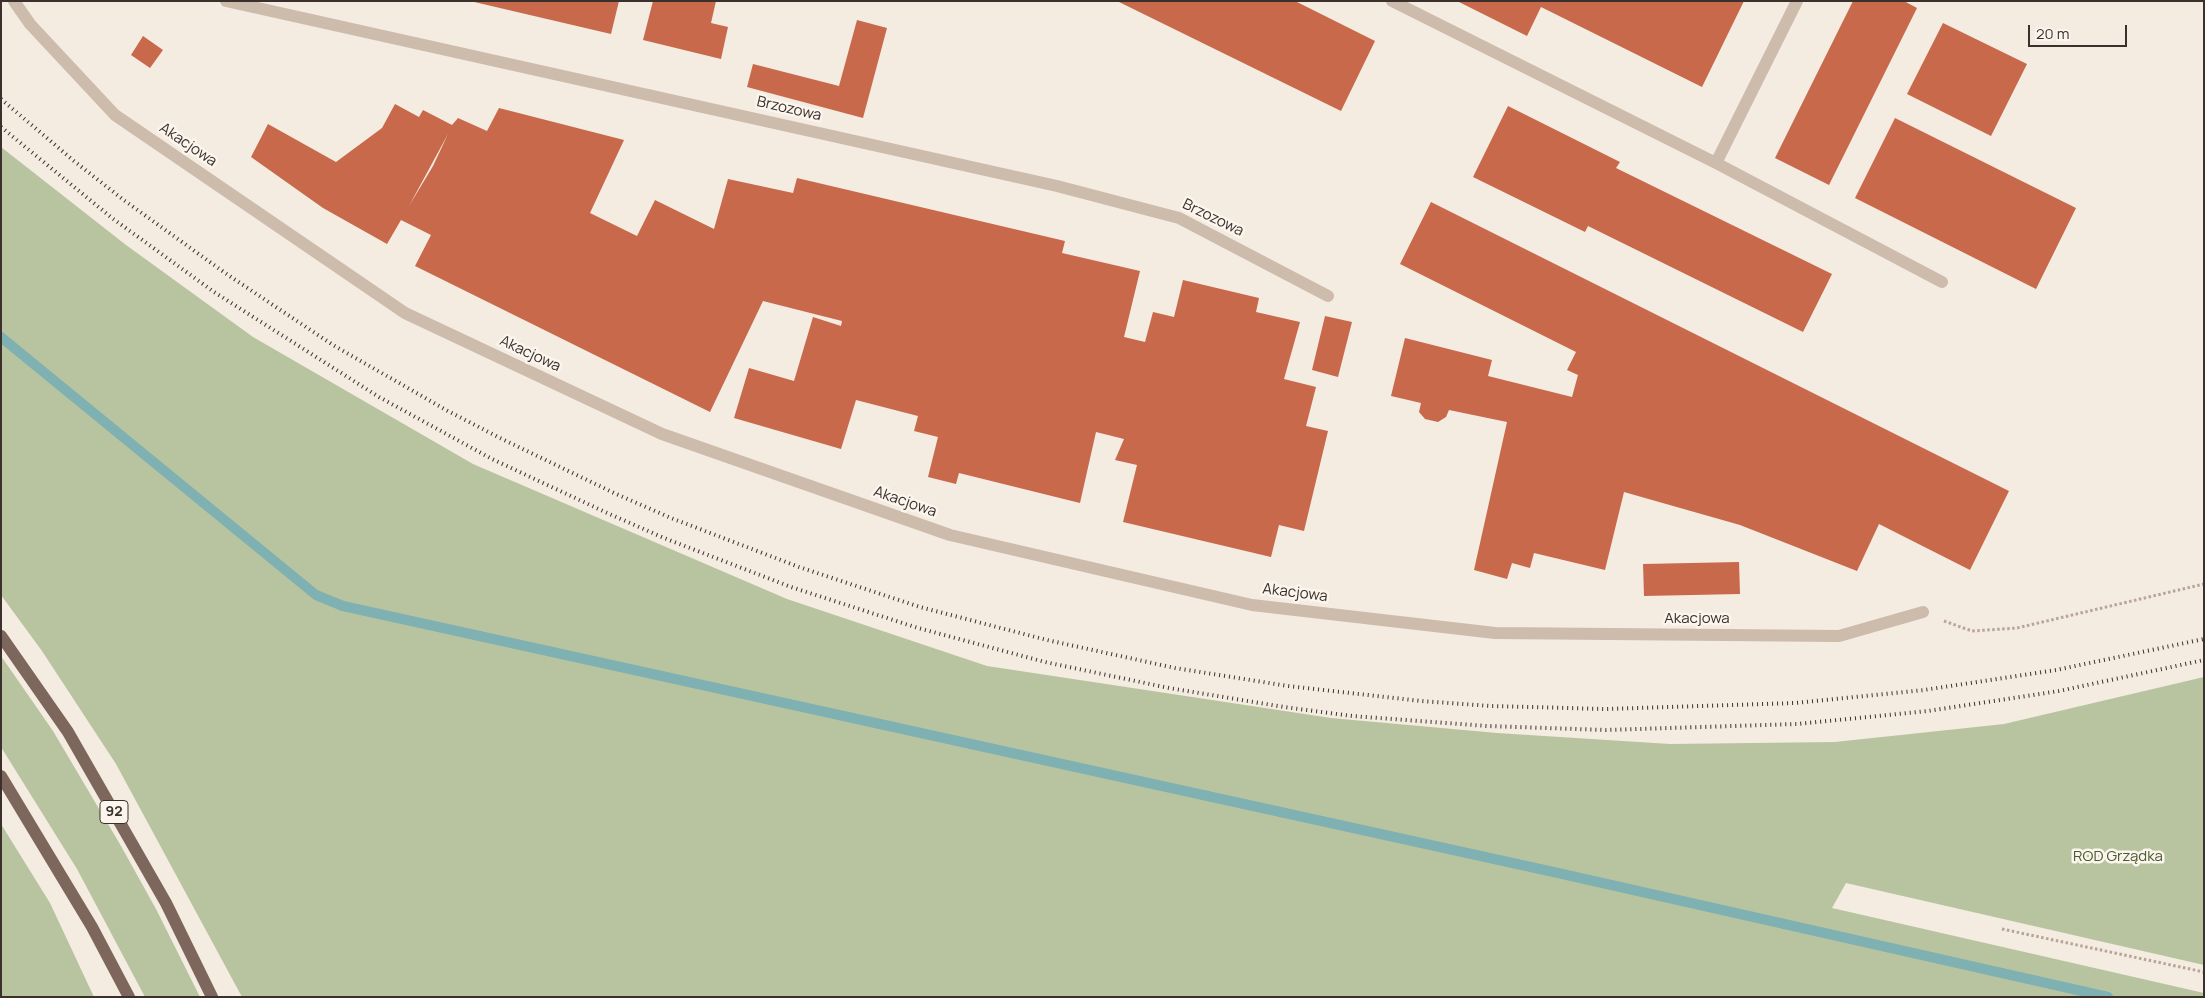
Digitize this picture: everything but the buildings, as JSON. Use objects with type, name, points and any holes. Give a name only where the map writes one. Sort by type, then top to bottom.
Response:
[{"type":"main road","name":"92","points":[[1,636],[68,732],[166,903],[212,997]]},
{"type":"main road","points":[[1,776],[92,927],[129,997]]},
{"type":"street","name":"Akacjowa","points":[[14,1],[30,24],[115,115],[405,313],[662,434],[950,535],[1252,605],[1495,633],[1840,636],[1923,612]]},
{"type":"street","name":"Brzozowa","points":[[226,1],[1057,186],[1179,218],[1328,296]]},
{"type":"street","points":[[1392,1],[1716,163],[1942,282]]},
{"type":"street","points":[[1716,163],[1797,1]]},
{"type":"path","points":[[1923,612],[1972,631],[2017,628],[2204,584]]},
{"type":"path","points":[[2002,929],[2204,972]]},
{"type":"green space","name":"ROD Grządka","points":[[1,147],[126,245],[253,337],[473,464],[787,599],[987,666],[1331,718],[1497,733],[1670,744],[1835,742],[2004,724],[2204,677],[2204,965],[1846,883],[1832,908],[2204,993],[2204,997],[242,997],[116,764],[42,651],[1,595]]},
{"type":"green space","points":[[1,656],[53,731],[121,846],[156,909],[200,997],[145,997],[77,869],[1,747]]},
{"type":"green space","points":[[1,824],[50,903],[94,997],[1,997]]},
{"type":"waterway","points":[[1,337],[316,595],[343,606],[1558,873],[2108,997]]},
{"type":"railway","points":[[1,99],[74,161],[125,201],[228,275],[333,345],[446,410],[500,438],[614,493],[671,518],[799,567],[920,607],[1047,640],[1175,668],[1288,686],[1421,701],[1491,706],[1606,709],[1795,703],[1924,690],[2056,670],[2204,639]]},
{"type":"railway","points":[[1,127],[112,218],[214,292],[379,397],[492,459],[664,538],[791,587],[918,628],[1045,662],[1169,688],[1352,716],[1487,726],[1606,730],[1797,724],[1928,711],[2059,691],[2204,660]]}]
